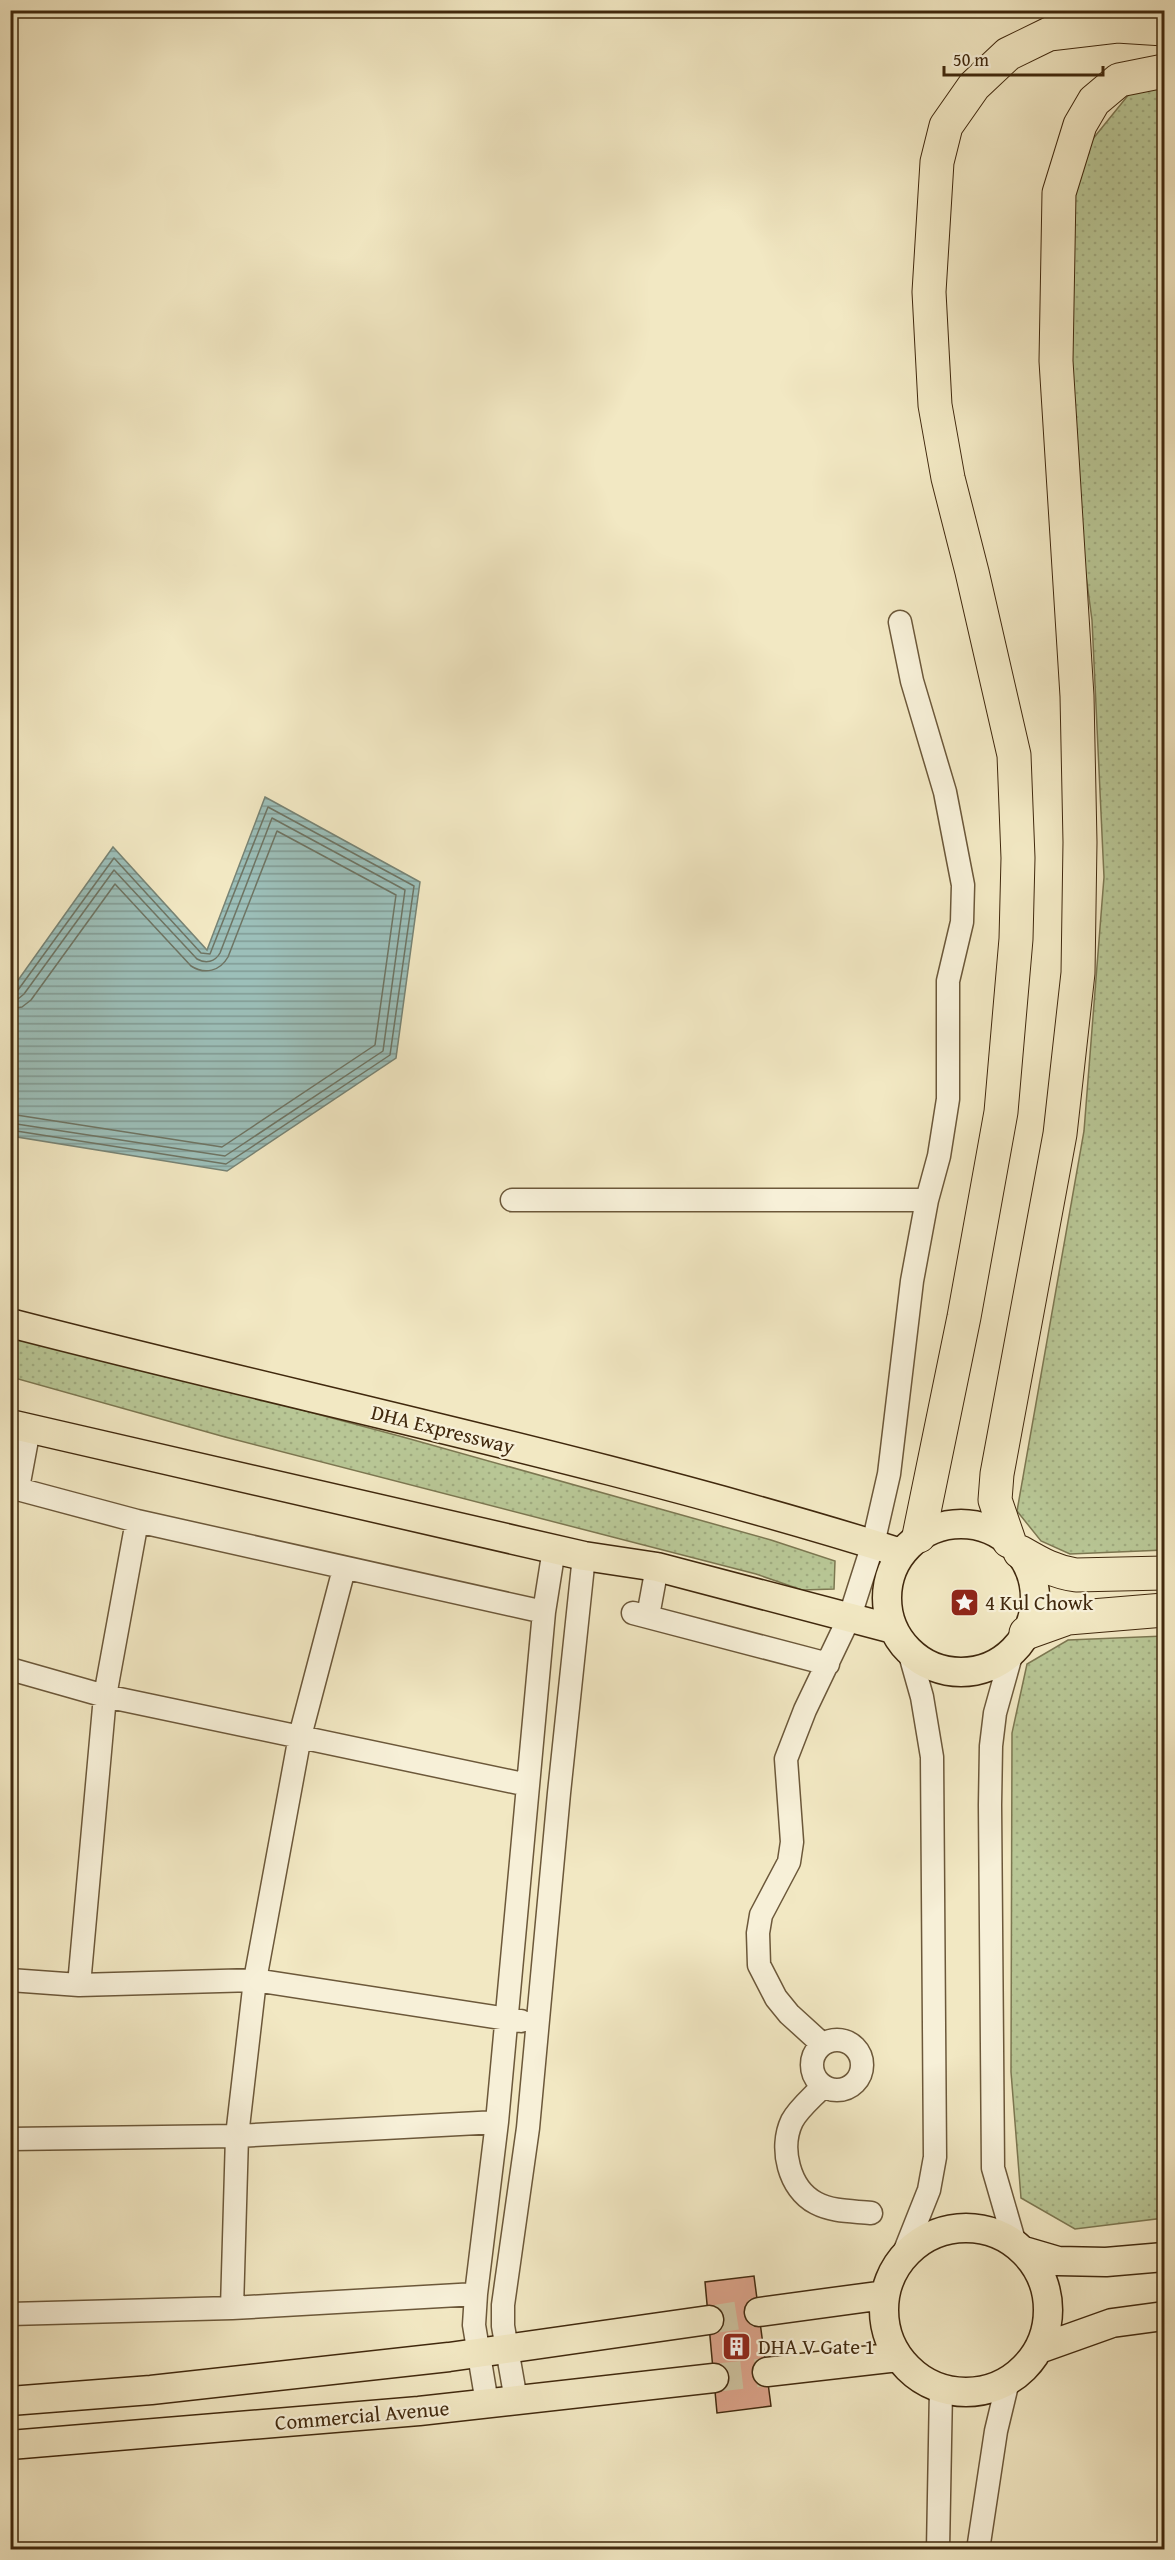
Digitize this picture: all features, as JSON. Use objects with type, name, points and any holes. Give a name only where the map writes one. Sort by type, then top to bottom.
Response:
[{"type":"highway","points":[[910,1544],[964,1317],[1001,1112],[1016,939],[1018,858],[1014,755],[948,478],[935,405],[929,292],[937,162],[946,126],[974,86],[1008,54],[1049,34],[1117,27],[1164,29]]},
{"type":"highway","points":[[1164,71],[1119,80],[1094,101],[1080,125],[1059,193],[1056,361],[1077,696],[1080,842],[1078,973],[1060,1134],[997,1474],[995,1500],[1015,1547],[1052,1571],[1076,1575],[1164,1573]]},
{"type":"highway","points":[[1019,1642],[1068,1618],[1164,1610]]},
{"type":"main road","name":"DHA Expressway","points":[[10,1323],[320,1398],[748,1507],[873,1544],[910,1544]]},
{"type":"main road","points":[[20,1427],[584,1556],[657,1566],[850,1617],[901,1640],[936,1668],[952,1671],[984,1668],[1019,1642],[1035,1606],[1035,1591],[1033,1578],[1015,1547],[992,1530],[972,1524],[944,1525],[910,1544],[893,1567],[886,1598],[901,1640]]},
{"type":"main road","points":[[1020,2248],[1041,2276],[1046,2290],[1048,2320],[1039,2349],[1020,2373],[1008,2381],[975,2392],[941,2389],[917,2376],[898,2357],[885,2328],[885,2295],[902,2258],[926,2239],[956,2229],[987,2231],[1020,2248],[1058,2261],[1106,2262],[1164,2257]]},
{"type":"main road","points":[[759,2312],[885,2295]]},
{"type":"main road","points":[[1039,2349],[1112,2323],[1164,2316]]},
{"type":"main road","points":[[10,2401],[152,2390],[478,2353],[709,2320]]},
{"type":"main road","points":[[767,2372],[898,2357]]},
{"type":"main road","name":"Commercial Avenue","points":[[10,2445],[515,2395],[714,2378]]},
{"type":"street","points":[[822,2044],[789,2014],[776,1998],[759,1965],[758,1933],[761,1915],[789,1862],[790,1801],[785,1772],[786,1759],[805,1710],[850,1617],[873,1544],[889,1474],[912,1281],[927,1200],[939,1156],[948,1099],[948,981],[962,922],[963,885],[945,792],[912,681],[900,622]]},
{"type":"street","points":[[512,1200],[927,1200]]},
{"type":"street","points":[[20,1427],[14,1487],[137,1521],[544,1612]]},
{"type":"street","points":[[79,1985],[105,1696],[137,1521]]},
{"type":"street","points":[[486,2398],[474,2325],[476,2294],[498,2122],[544,1612],[554,1549]]},
{"type":"street","points":[[515,2395],[503,2326],[503,2305],[528,2128],[584,1556]]},
{"type":"street","points":[[657,1566],[641,1615],[828,1664]]},
{"type":"street","points":[[232,2308],[237,2136],[255,1980],[300,1736],[344,1569]]},
{"type":"street","points":[[901,1640],[922,1697],[932,1757],[935,2157],[930,2190],[902,2258]]},
{"type":"street","points":[[1019,1642],[995,1713],[991,1746],[990,1805],[993,2168],[1020,2248]]},
{"type":"street","points":[[10,1669],[105,1696],[528,1785]]},
{"type":"street","points":[[10,1980],[79,1985],[255,1980],[537,2024]]},
{"type":"street","points":[[838,2039],[847,2041],[859,2052],[862,2061],[859,2077],[847,2088],[831,2089],[823,2086],[813,2074],[812,2057],[822,2044],[838,2039]]},
{"type":"street","points":[[823,2086],[792,2121],[786,2145],[796,2186],[814,2203],[841,2211],[871,2213]]},
{"type":"street","points":[[12,2134],[237,2136],[498,2122]]},
{"type":"street","points":[[10,2314],[232,2308],[476,2294]]},
{"type":"street","points":[[978,2550],[996,2431],[1008,2381]]},
{"type":"street","points":[[938,2550],[941,2389]]},
{"type":"green space","points":[[1164,82],[1164,1550],[1070,1554],[1041,1541],[1017,1511],[1084,1131],[1104,877],[1092,620],[1070,456],[1071,166],[1138,83]]},
{"type":"green space","points":[[10,1332],[403,1437],[771,1540],[835,1561],[834,1589],[802,1590],[756,1574],[225,1437],[11,1377]]},
{"type":"green space","points":[[1164,1636],[1164,2218],[1075,2229],[1021,2198],[1011,2072],[1012,1733],[1027,1664],[1068,1640]]},
{"type":"water","points":[[265,797],[420,882],[396,1058],[227,1171],[11,1136],[11,990],[113,847],[207,950]]},
{"type":"building","name":"DHA V Gate 1","points":[[754,2276],[771,2406],[717,2413],[705,2282]]},
{"type":"tunnel","points":[[709,2320],[759,2312]]},
{"type":"tunnel","points":[[714,2378],[767,2372]]},
{"type":"place","name":"4 Kul Chowk","points":[[964,1602]]},
{"type":"place","name":"DHA V Gate 1","points":[[737,2346]]}]
